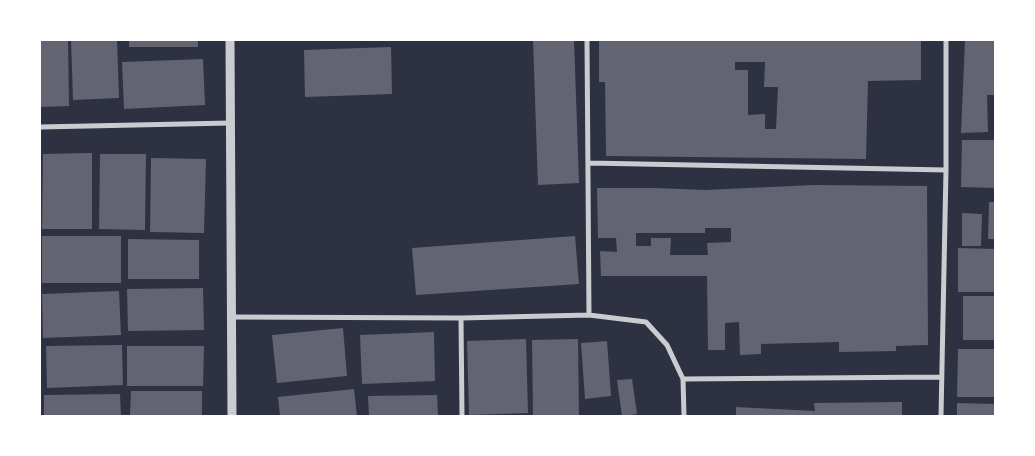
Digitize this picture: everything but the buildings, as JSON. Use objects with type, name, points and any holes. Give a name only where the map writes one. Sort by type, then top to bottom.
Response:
[{"type":"street","points":[[230,40],[232,416]]},
{"type":"street","points":[[587,40],[589,315]]},
{"type":"street","points":[[941,416],[946,170],[946,40]]},
{"type":"street","points":[[40,127],[230,123]]},
{"type":"street","points":[[589,163],[946,170]]},
{"type":"street","points":[[231,317],[461,318],[589,315],[646,322],[667,345],[683,379],[684,416]]},
{"type":"street","points":[[461,318],[462,416]]},
{"type":"street","points":[[683,379],[941,377]]}]
